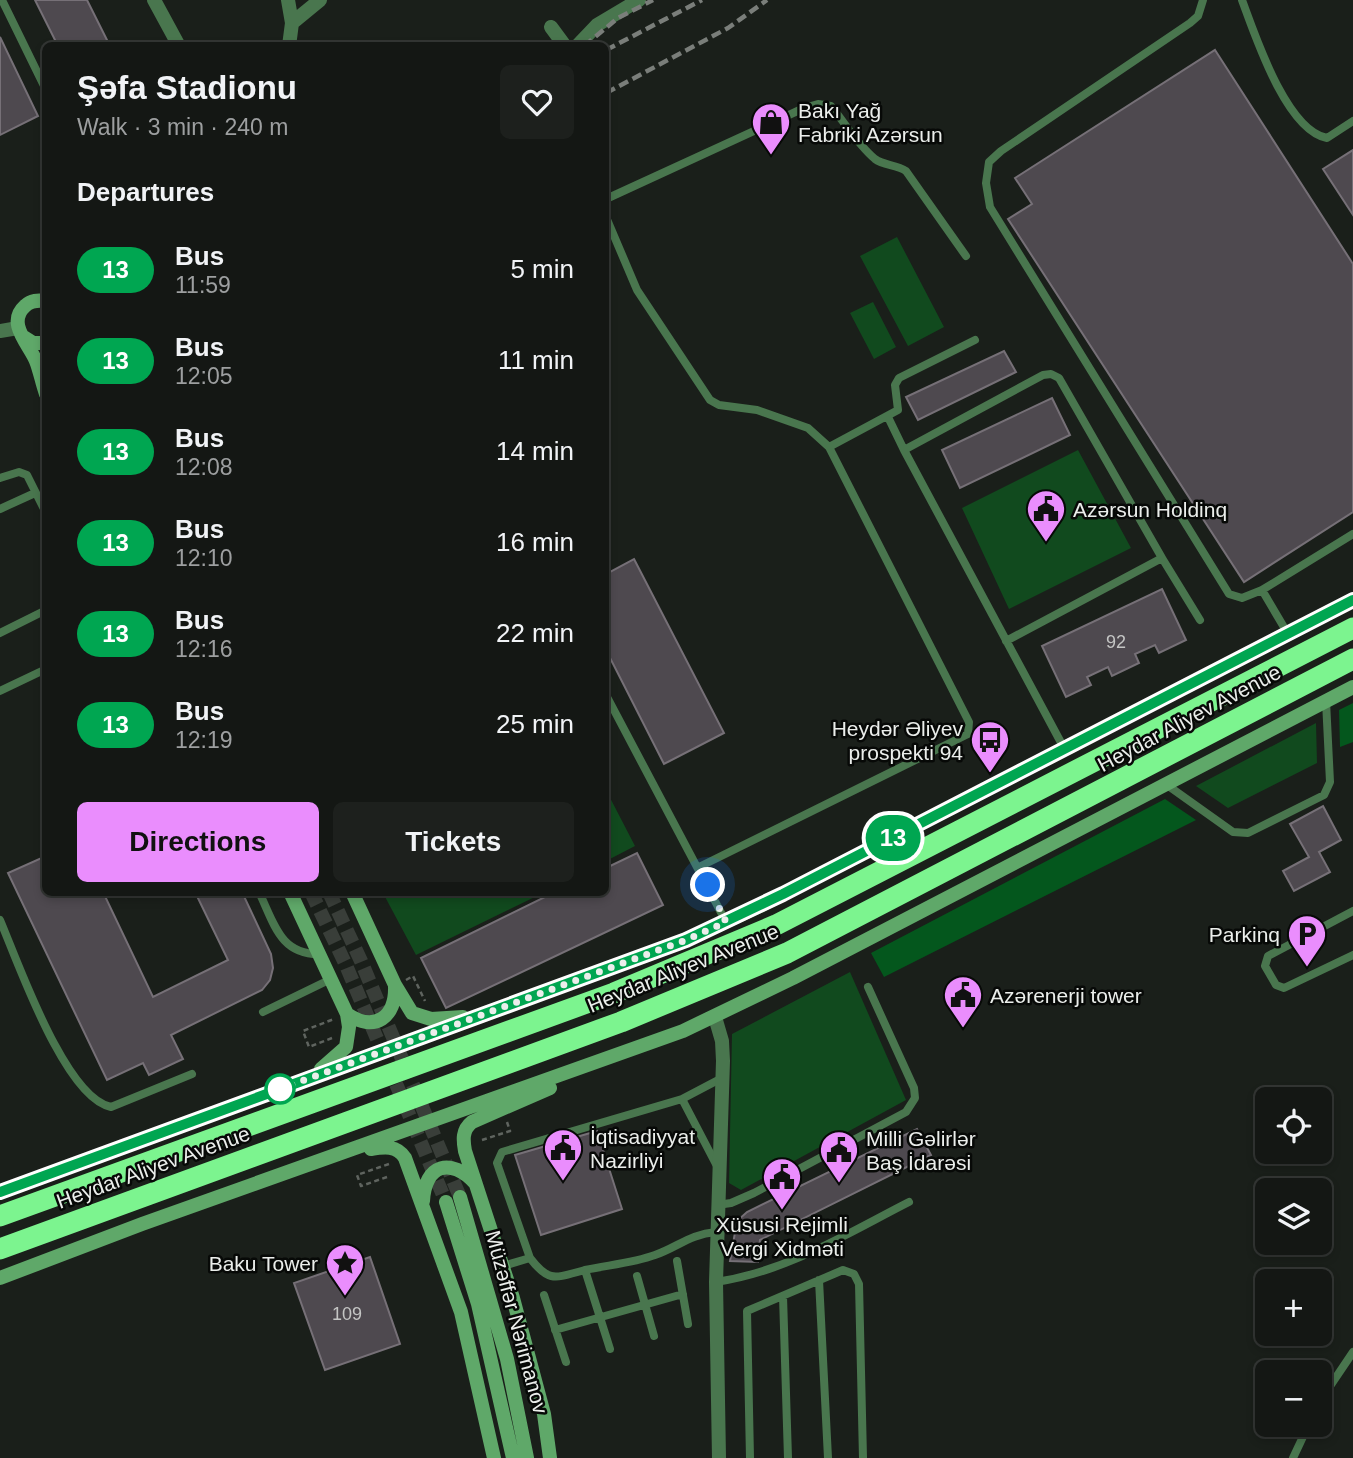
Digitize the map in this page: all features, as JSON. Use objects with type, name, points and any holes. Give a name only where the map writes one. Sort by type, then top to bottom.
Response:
[{"type":"highway","name":"Heydar Aliyev Avenue","points":[[0,1216],[614,993],[703,957],[776,925],[1353,628]]},
{"type":"highway","name":"Heydar Aliyev Avenue","points":[[0,1249],[621,1022],[787,953],[1353,659]]},
{"type":"main road","points":[[41,365],[20,331],[18,321],[23,307],[35,300],[42,301]]},
{"type":"main road","points":[[20,331],[33,343],[42,343]]},
{"type":"main road","points":[[0,1192],[686,940],[1065,750],[1353,600]]},
{"type":"main road","points":[[550,1458],[544,1414],[503,1266],[464,1144],[464,1132],[472,1122],[715,1017],[1353,687]]},
{"type":"main road","points":[[292,896],[347,1014],[349,1027],[346,1047],[309,1078]]},
{"type":"main road","points":[[354,896],[407,1007],[419,1016],[441,1019],[486,1014]]},
{"type":"main road","points":[[347,1014],[364,1022],[376,1021],[386,1016],[395,1001],[395,985]]},
{"type":"main road","points":[[0,1278],[683,1031]]},
{"type":"main road","points":[[345,1152],[384,1147],[398,1150],[405,1158],[461,1312],[494,1458]]},
{"type":"main road","points":[[423,1204],[426,1179],[441,1168],[456,1167],[465,1172],[478,1187]]},
{"type":"main road","name":"Müzəffər Nərimanov","points":[[513,1458],[453,1199],[507,1359],[527,1458]]},
{"type":"street","points":[[155,0],[177,42]]},
{"type":"street","points":[[288,0],[292,23],[290,42]]},
{"type":"street","points":[[292,23],[320,0]]},
{"type":"street","points":[[581,42],[607,18],[639,0]]},
{"type":"street","points":[[551,27],[562,42]]},
{"type":"street","points":[[0,331],[20,331]]},
{"type":"street","points":[[715,1017],[722,1041],[716,1232],[719,1458]]},
{"type":"lane","points":[[2,0],[42,82]]},
{"type":"lane","points":[[1203,0],[1198,16],[1190,23],[1001,151],[989,162],[986,183],[990,207],[1229,594],[1242,598],[1262,590],[1353,534]]},
{"type":"lane","points":[[1242,0],[1270,73],[1293,112],[1315,134],[1327,138],[1353,121]]},
{"type":"lane","points":[[609,198],[804,108],[818,104],[831,106],[876,159],[906,171],[966,256]]},
{"type":"lane","points":[[609,224],[637,290],[710,400],[719,405],[757,410],[808,428],[829,447],[969,722],[970,729],[968,734],[699,867]]},
{"type":"lane","points":[[829,447],[898,411],[895,385],[899,378],[975,340]]},
{"type":"lane","points":[[904,450],[1043,375],[1051,374],[1059,378],[1200,620]]},
{"type":"lane","points":[[888,418],[1065,750]]},
{"type":"lane","points":[[0,478],[19,472],[27,475],[42,506]]},
{"type":"lane","points":[[0,509],[35,493]]},
{"type":"lane","points":[[1006,641],[1162,558]]},
{"type":"lane","points":[[1262,590],[1288,634]]},
{"type":"lane","points":[[0,632],[42,612]]},
{"type":"lane","points":[[0,691],[42,671]]},
{"type":"lane","points":[[609,701],[726,922]]},
{"type":"lane","points":[[1167,785],[1233,832],[1248,833],[1324,795],[1330,782],[1326,701]]},
{"type":"lane","points":[[261,896],[287,945],[307,954],[320,954]]},
{"type":"lane","points":[[1353,911],[1268,956],[1265,966],[1276,985],[1284,988],[1353,955]]},
{"type":"lane","points":[[0,919],[55,1047],[73,1076],[103,1105],[111,1107],[192,1074]]},
{"type":"lane","points":[[263,1013],[331,979]]},
{"type":"lane","points":[[717,1205],[731,1203],[754,1193],[906,1112],[912,1105],[914,1088],[868,986]]},
{"type":"lane","points":[[716,1232],[690,1237],[657,1254],[634,1261],[547,1276],[540,1273],[530,1258],[497,1163],[502,1152],[682,1099],[722,1078]]},
{"type":"lane","points":[[682,1099],[719,1170]]},
{"type":"lane","points":[[716,1282],[760,1274],[788,1263],[909,1202]]},
{"type":"lane","points":[[503,1266],[530,1258]]},
{"type":"lane","points":[[677,1261],[688,1324]]},
{"type":"lane","points":[[585,1270],[610,1349]]},
{"type":"lane","points":[[750,1458],[747,1311],[843,1270],[854,1274],[859,1284],[863,1458]]},
{"type":"lane","points":[[637,1276],[654,1336]]},
{"type":"lane","points":[[819,1280],[828,1458]]},
{"type":"lane","points":[[555,1330],[683,1294]]},
{"type":"lane","points":[[544,1295],[566,1362]]},
{"type":"lane","points":[[783,1296],[788,1458]]},
{"type":"lane","points":[[1332,1383],[1353,1352]]},
{"type":"lane","points":[[1293,1458],[1303,1437]]},
{"type":"path","points":[[413,976],[425,1000]]},
{"type":"path","points":[[341,1035],[309,1047],[303,1031],[347,1014]]},
{"type":"path","points":[[482,1140],[510,1131]]},
{"type":"path","points":[[387,1177],[361,1186],[357,1175],[392,1163]]},
{"type":"green space","points":[[897,237],[944,327],[908,346],[860,256]]},
{"type":"green space","points":[[873,302],[896,347],[874,359],[850,313]]},
{"type":"green space","points":[[1078,450],[1131,548],[1009,609],[962,508]]},
{"type":"green space","points":[[1353,703],[1353,742],[1340,747],[1339,710]]},
{"type":"green space","points":[[1316,723],[1317,763],[1228,808],[1196,786]]},
{"type":"green space","points":[[609,796],[635,846],[609,859]]},
{"type":"green space","points":[[1165,799],[1196,820],[884,977],[871,953]]},
{"type":"green space","points":[[385,896],[537,896],[416,955]]},
{"type":"green space","points":[[850,972],[906,1100],[741,1190],[729,1183],[732,1034]]},
{"type":"building","points":[[35,0],[87,0],[108,42],[56,42]]},
{"type":"building","points":[[0,37],[38,116],[0,135]]},
{"type":"building","points":[[1215,50],[1353,264],[1353,512],[1244,582],[1008,219],[1032,204],[1015,178]]},
{"type":"building","points":[[1353,150],[1353,215],[1323,169]]},
{"type":"building","points":[[1004,351],[1016,372],[918,420],[906,397]]},
{"type":"building","points":[[1052,398],[1070,435],[960,488],[942,450]]},
{"type":"building","points":[[634,559],[724,733],[664,764],[609,656],[609,572]]},
{"type":"building","points":[[1162,589],[1186,640],[1159,653],[1155,645],[1135,654],[1139,663],[1112,676],[1108,667],[1087,677],[1091,685],[1066,697],[1042,646]]},
{"type":"building","points":[[1323,806],[1341,840],[1319,852],[1330,872],[1294,891],[1283,871],[1309,857],[1290,824]]},
{"type":"building","points":[[637,853],[663,905],[446,1008],[421,958],[547,896],[609,896],[609,867]]},
{"type":"building","points":[[42,858],[42,896],[105,896],[153,997],[228,960],[197,896],[244,896],[271,954],[273,968],[270,980],[262,990],[171,1035],[183,1059],[149,1075],[143,1063],[107,1080],[8,873]]},
{"type":"building","name":"Milli Gəlirlər Baş İdarəsi","points":[[917,1129],[931,1155],[760,1240],[758,1262],[730,1261],[737,1221],[747,1212]]},
{"type":"building","points":[[597,1131],[622,1209],[541,1235],[515,1155]]},
{"type":"building","points":[[370,1257],[400,1344],[325,1370],[294,1283]]},
{"type":"tunnel","points":[[313,896],[345,963],[446,1202]]},
{"type":"tunnel","points":[[331,896],[460,1197]]},
{"type":"railway","points":[[589,42],[618,18],[653,0]]},
{"type":"railway","points":[[609,48],[702,0]]},
{"type":"railway","points":[[609,91],[728,28],[767,0]]},
{"type":"bus line","name":"13","points":[[0,1192],[686,940],[783,894],[1353,600]]},
{"type":"place","name":"Bakı Yağ Fabriki Azərsun","points":[[771,156]]},
{"type":"place","name":"Azərsun Holdinq","points":[[1046,543]]},
{"type":"place","name":"Heydər Əliyev prospekti 94","points":[[990,774]]},
{"type":"place","name":"Parkinq","points":[[1307,968]]},
{"type":"place","name":"Azərenerji tower","points":[[963,1029]]},
{"type":"place","name":"İqtisadiyyat Nazirliyi","points":[[563,1182]]},
{"type":"place","name":"Milli Gəlirlər Baş İdarəsi","points":[[839,1184]]},
{"type":"place","name":"Xüsusi Rejimli Vergi Xidməti","points":[[782,1211]]},
{"type":"place","name":"Baku Tower","points":[[345,1297]]},
{"type":"route","points":[[280,1089],[686,940],[726,922],[708,885]]}]
